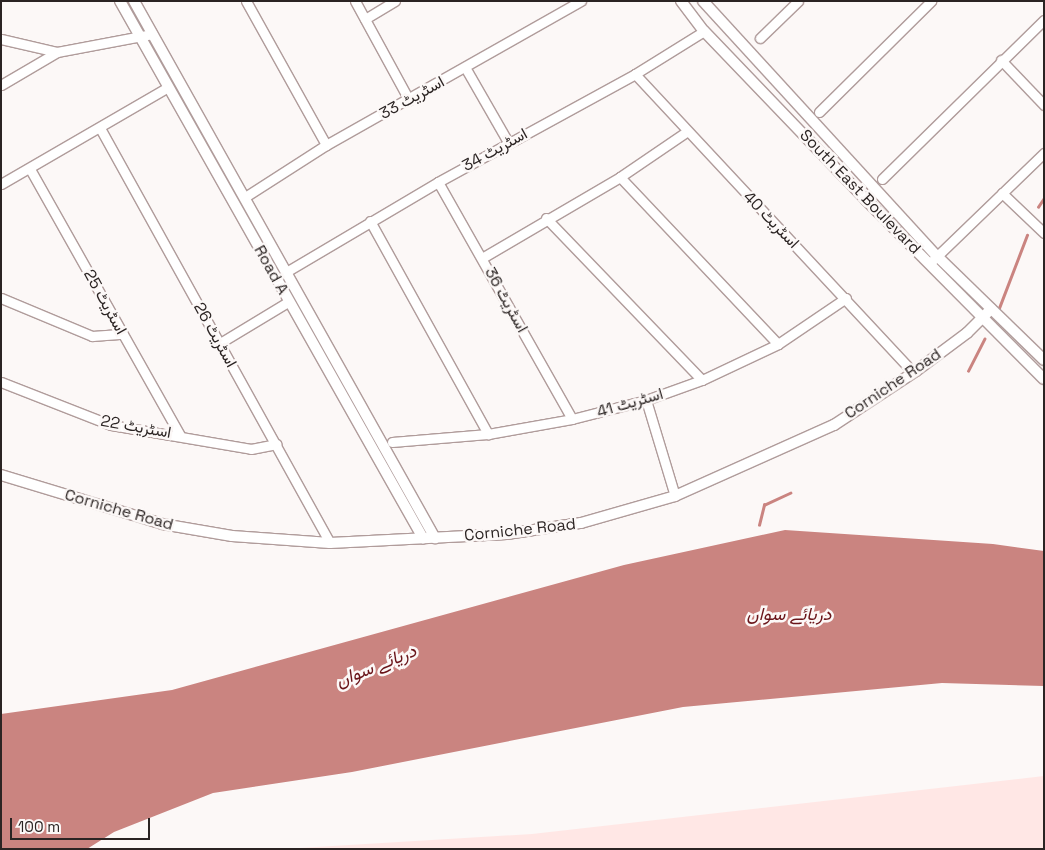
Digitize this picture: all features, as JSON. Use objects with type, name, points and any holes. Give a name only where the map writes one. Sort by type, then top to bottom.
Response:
[{"type":"street","name":"Road A","points":[[120,1],[315,351],[423,538]]},
{"type":"street","name":"Road A","points":[[134,1],[435,538]]},
{"type":"street","points":[[246,1],[326,145]]},
{"type":"street","points":[[355,1],[410,100]]},
{"type":"street","points":[[365,18],[395,1]]},
{"type":"street","name":"اسٹریٹ 33","points":[[245,197],[326,145],[466,68],[566,4],[581,1]]},
{"type":"street","name":"South East Boulevard","points":[[680,1],[704,31],[1044,379]]},
{"type":"street","name":"South East Boulevard","points":[[703,1],[937,256],[1044,360]]},
{"type":"street","points":[[760,38],[798,1]]},
{"type":"street","points":[[819,112],[931,1]]},
{"type":"street","points":[[882,179],[1001,60],[1044,20]]},
{"type":"street","name":"اسٹریٹ 34","points":[[286,272],[370,221],[508,142],[635,74],[704,31]]},
{"type":"street","points":[[1,85],[57,52],[152,34]]},
{"type":"street","points":[[1,39],[57,52]]},
{"type":"street","points":[[1001,60],[1044,105]]},
{"type":"street","points":[[466,68],[508,142]]},
{"type":"street","name":"اسٹریٹ 40","points":[[635,74],[686,132],[846,298],[907,366]]},
{"type":"street","points":[[1,184],[30,169],[168,87]]},
{"type":"street","name":"اسٹریٹ 26","points":[[100,128],[277,444],[330,543]]},
{"type":"street","points":[[482,258],[546,218],[620,177],[686,132]]},
{"type":"street","points":[[930,264],[1044,153]]},
{"type":"street","name":"اسٹریٹ 25","points":[[30,169],[180,435]]},
{"type":"street","points":[[620,177],[778,344]]},
{"type":"street","name":"اسٹریٹ 36","points":[[438,182],[572,419]]},
{"type":"street","points":[[1002,193],[1044,233]]},
{"type":"street","points":[[546,218],[702,380]]},
{"type":"street","points":[[370,221],[488,434]]},
{"type":"street","points":[[1,298],[92,336],[123,334]]},
{"type":"street","name":"اسٹریٹ 41","points":[[392,442],[488,434],[572,419],[646,400],[702,380],[778,344],[846,298]]},
{"type":"street","points":[[220,343],[288,302]]},
{"type":"street","name":"Corniche Road","points":[[1,475],[162,524],[232,536],[330,543],[506,534],[581,523],[675,496],[834,425],[916,372],[983,317],[990,309]]},
{"type":"street","points":[[315,351],[326,343]]},
{"type":"street","name":"اسٹریٹ 22","points":[[2,385],[111,425],[180,435],[251,449],[277,444]]},
{"type":"street","points":[[646,400],[675,496]]},
{"type":"shaded area","points":[[1044,776],[1044,849],[283,849],[532,834]]},
{"type":"water","name":"دریائے سواں","points":[[785,530],[993,544],[1044,551],[1044,686],[942,683],[683,707],[352,772],[213,793],[114,832],[87,849],[1,849],[1,714],[172,690],[624,565]]},
{"type":"waterway","points":[[126,1],[132,11]]},
{"type":"waterway","points":[[151,45],[202,136]]},
{"type":"waterway","points":[[1038,207],[1044,198]]},
{"type":"waterway","points":[[999,308],[1027,235]]},
{"type":"waterway","points":[[968,371],[984,339]]},
{"type":"waterway","points":[[759,525],[764,505],[790,493]]}]
